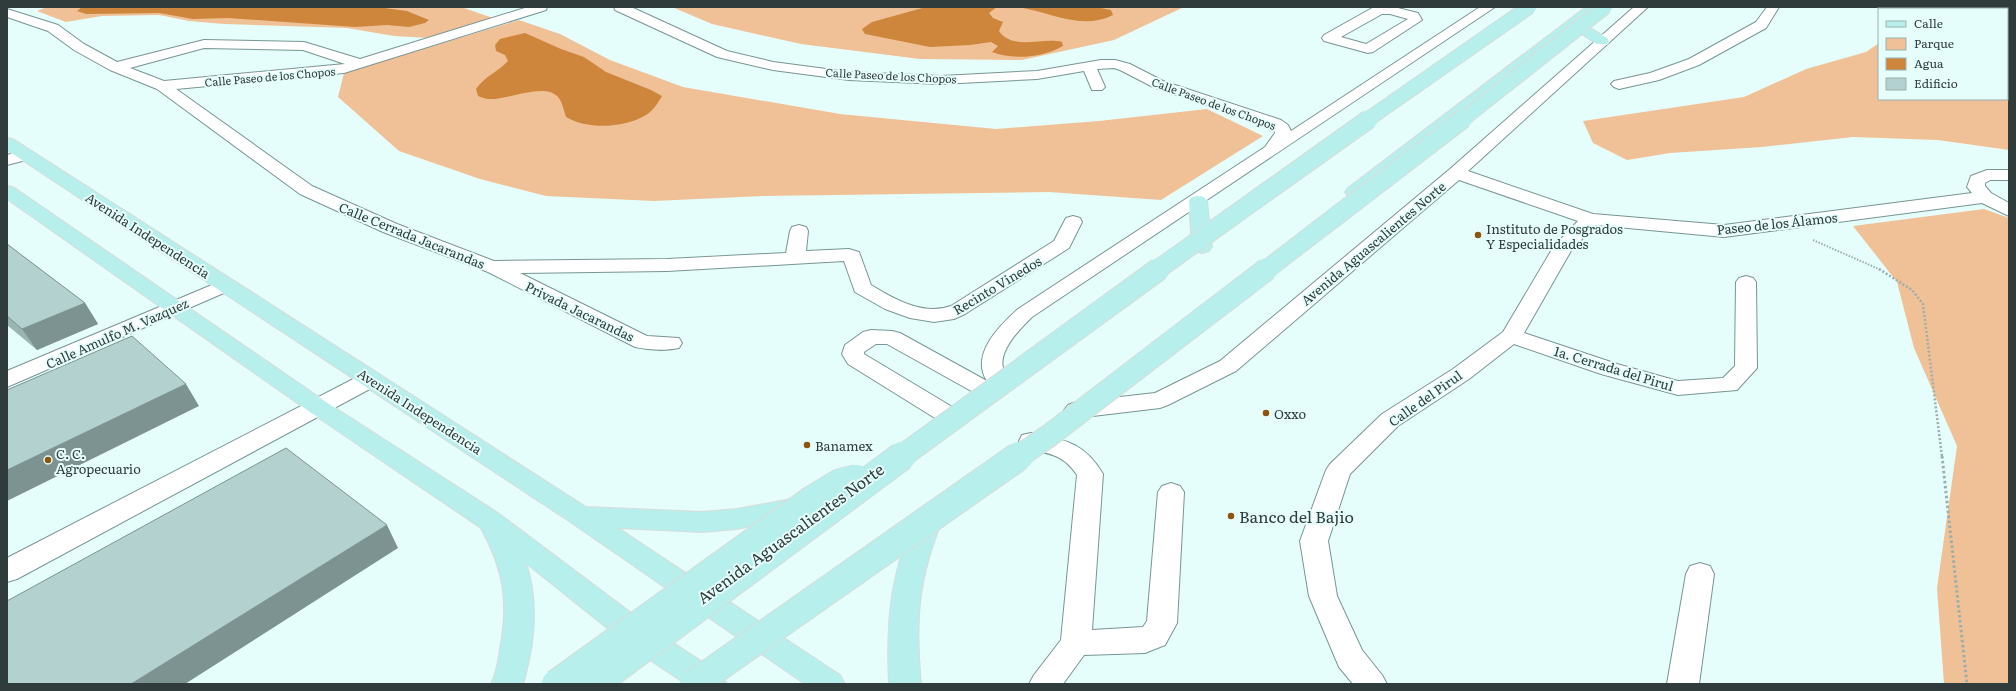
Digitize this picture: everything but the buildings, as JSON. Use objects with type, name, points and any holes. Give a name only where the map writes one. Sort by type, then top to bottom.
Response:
[{"type":"main road","points":[[594,684],[868,478],[1406,92],[1529,7]]},
{"type":"main road","name":"Avenida Aguascalientes Norte","points":[[578,684],[702,598],[951,417],[996,388],[1202,247],[1534,7]]},
{"type":"main road","points":[[716,684],[771,646],[931,516],[1031,441],[1594,7]]},
{"type":"main road","points":[[694,684],[1050,435],[1498,92],[1605,7]]},
{"type":"main road","points":[[1573,23],[1602,41]]},
{"type":"main road","name":"Avenida Independencia","points":[[13,153],[226,285],[371,379],[581,516],[771,646],[830,684]]},
{"type":"main road","points":[[7,192],[176,307],[318,407],[489,520],[643,638],[711,684]]},
{"type":"main road","points":[[1198,201],[1202,247]]},
{"type":"main road","points":[[581,516],[702,522],[737,519],[800,506],[830,496],[868,478]]},
{"type":"main road","points":[[556,684],[812,500],[840,484],[868,478]]},
{"type":"main road","points":[[905,684],[901,645],[902,613],[908,578],[917,546],[931,516]]},
{"type":"main road","points":[[489,520],[503,542],[512,564],[518,585],[520,600],[518,633],[507,684]]},
{"type":"street","name":"Calle Paseo de los Chopos","points":[[7,13],[53,28],[79,47],[115,67],[162,86],[335,70],[360,64],[541,7]]},
{"type":"street","name":"Calle Paseo de los Chopos","points":[[620,7],[722,54],[773,66],[849,76],[940,80],[1008,78],[1105,63],[1121,65],[1158,84],[1275,123],[1282,128],[1283,133],[1272,150]]},
{"type":"street","points":[[996,388],[993,374],[993,359],[1000,342],[1015,322],[1025,313],[1198,201],[1352,96],[1489,7]]},
{"type":"street","name":"Avenida Aguascalientes Norte","points":[[1069,411],[1160,400],[1228,366],[1450,177],[1642,7]]},
{"type":"street","points":[[1619,84],[1654,76],[1694,62],[1761,25],[1773,7]]},
{"type":"street","points":[[1384,9],[1416,17],[1415,20],[1368,48],[1329,38],[1353,24],[1379,10],[1384,9]]},
{"type":"street","points":[[1353,24],[1433,44]]},
{"type":"street","points":[[115,67],[212,44],[304,46],[360,64]]},
{"type":"street","name":"Calle Paseo de los Chopos","points":[[1054,72],[1088,60],[1103,52],[1131,55],[1186,87],[1285,121],[1304,120],[1338,101],[1352,96]]},
{"type":"street","points":[[1089,66],[1097,87]]},
{"type":"street","points":[[180,99],[223,81]]},
{"type":"street","name":"Calle Cerrada Jacarandas","points":[[162,86],[306,190],[390,228],[492,267],[667,265],[795,259]]},
{"type":"street","points":[[2009,175],[1987,175],[1977,180],[1976,188],[1985,197],[2009,210]]},
{"type":"street","name":"Paseo de los Álamos","points":[[1450,177],[1586,223],[1724,231],[1985,197]]},
{"type":"street","name":"Recinto Vinedos","points":[[795,259],[851,255],[862,288],[876,297],[925,316],[945,316],[958,310],[1062,244],[1073,222]]},
{"type":"street","name":"Calle del Pirul","points":[[1371,684],[1350,658],[1323,596],[1314,541],[1339,470],[1390,420],[1460,374],[1511,336],[1564,246],[1586,223]]},
{"type":"street","points":[[795,259],[799,230]]},
{"type":"street","name":"Privada Jacarandas","points":[[492,267],[643,342],[671,343]]},
{"type":"street","name":"1a. Cerrada del Pirul","points":[[1511,336],[1609,369],[1678,388],[1729,385],[1746,368],[1746,282]]},
{"type":"street","name":"Calle Amulfo M. Vazquez","points":[[7,380],[226,285]]},
{"type":"street","points":[[951,417],[856,358],[853,354],[853,350],[871,337],[892,338],[996,388]]},
{"type":"street","points":[[7,571],[371,379]]},
{"type":"street","points":[[1031,441],[1066,448],[1079,457],[1090,474],[1076,643],[1045,684]]},
{"type":"street","points":[[1076,643],[1145,641],[1154,636],[1162,623],[1171,492]]},
{"type":"street","points":[[1683,684],[1700,574]]},
{"type":"path","points":[[1778,225],[1876,268],[1905,285],[1922,301],[1926,318],[1967,684]]},
{"type":"green space","points":[[47,7],[461,7],[493,18],[429,38],[394,36],[347,28],[224,24],[189,21],[159,15],[102,16],[66,22],[37,11]]},
{"type":"green space","points":[[672,7],[1184,7],[1114,40],[1022,60],[920,59],[801,44],[712,24]]},
{"type":"green space","points":[[2009,7],[2009,150],[1938,140],[1853,137],[1762,147],[1670,153],[1627,160],[1593,143],[1583,121],[1744,97],[1806,69],[1866,52],[1878,44],[1878,100],[2008,100],[2008,8],[1905,8]]},
{"type":"green space","points":[[519,20],[560,34],[610,60],[683,87],[840,114],[996,129],[1099,121],[1207,109],[1263,136],[1161,200],[1049,192],[763,196],[654,201],[546,196],[480,179],[399,151],[338,97],[344,73]]},
{"type":"green space","points":[[1984,209],[2009,218],[2009,684],[1944,684],[1937,588],[1957,446],[1914,348],[1897,282],[1853,226]]},
{"type":"water","points":[[82,7],[377,7],[407,11],[429,20],[425,23],[409,27],[387,25],[355,27],[228,18],[193,19],[159,13],[86,14],[77,11]]},
{"type":"water","points":[[926,7],[997,7],[989,13],[993,18],[1003,22],[999,31],[1005,37],[1020,42],[1062,42],[1063,46],[1046,53],[1019,57],[1001,55],[992,52],[998,46],[991,42],[970,45],[930,47],[865,34],[862,29],[872,22]]},
{"type":"water","points":[[1018,7],[1095,7],[1111,10],[1113,15],[1090,21],[1078,21]]},
{"type":"water","points":[[525,33],[561,49],[584,57],[606,72],[662,96],[653,109],[646,115],[627,123],[595,126],[566,117],[558,97],[552,93],[535,91],[497,99],[489,99],[478,96],[476,89],[487,77],[508,61],[505,55],[496,51],[495,45],[500,39]]},
{"type":"place","name":"Instituto de Posgrados Y Especialidades","points":[[1478,235]]},
{"type":"place","name":"Oxxo","points":[[1266,413]]},
{"type":"place","name":"Banamex","points":[[807,445]]},
{"type":"place","name":"C. C. Agropecuario","points":[[48,460]]},
{"type":"place","name":"Banco del Bajio","points":[[1231,516]]}]
